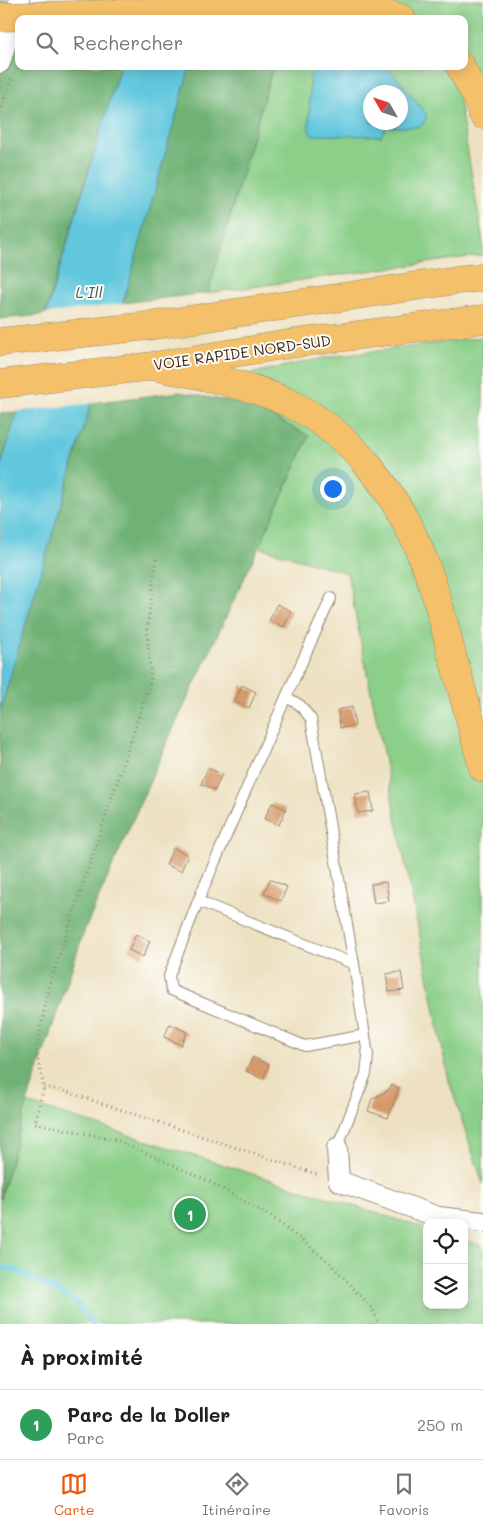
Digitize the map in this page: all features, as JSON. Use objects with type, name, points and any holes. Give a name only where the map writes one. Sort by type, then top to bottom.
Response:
[{"type":"highway","points":[[71,15],[352,7],[391,15]]},
{"type":"highway","points":[[0,17],[15,17]]},
{"type":"highway","points":[[462,70],[477,98],[483,115]]},
{"type":"highway","points":[[0,342],[148,326],[470,278]]},
{"type":"highway","name":"VOIE RAPIDE NORD-SUD","points":[[0,384],[149,366],[289,344],[472,320]]},
{"type":"highway","points":[[149,366],[259,390],[318,419],[342,437],[361,456],[397,505],[412,532],[426,565],[436,593],[483,768]]},
{"type":"street","points":[[16,15],[19,0]]},
{"type":"street","points":[[7,68],[15,23]]},
{"type":"street","points":[[337,1148],[339,1181],[438,1217],[483,1222]]},
{"type":"lane","points":[[331,598],[198,901],[169,976],[171,990],[305,1046],[365,1035]]},
{"type":"lane","points":[[286,697],[300,705],[311,718],[368,1056],[366,1074],[337,1148]]},
{"type":"lane","points":[[198,901],[354,964]]},
{"type":"path","points":[[0,113],[7,68]]},
{"type":"path","points":[[156,559],[148,631],[151,680],[48,986],[36,1052],[44,1087],[35,1123],[117,1140],[208,1181],[272,1217],[329,1262],[372,1308],[379,1324]]},
{"type":"path","points":[[44,1087],[67,1092],[339,1181]]},
{"type":"green space","points":[[0,0],[140,0],[44,15],[15,15],[15,70],[119,70],[45,315],[0,319]]},
{"type":"green space","points":[[291,0],[483,0],[483,92],[459,101],[483,241],[483,255],[208,293],[272,70],[468,70],[468,15],[287,15]]},
{"type":"green space","points":[[189,70],[272,70],[208,293],[123,303]]},
{"type":"green space","points":[[483,337],[483,1184],[449,1081],[347,573],[259,547],[309,436],[249,405],[249,374],[324,358]]},
{"type":"green space","points":[[179,392],[249,405],[309,436],[168,740],[85,929],[27,1103],[0,1199],[0,711],[91,403]]},
{"type":"green space","points":[[17,412],[0,469],[0,413]]},
{"type":"green space","points":[[27,1103],[423,1228],[423,1309],[468,1309],[468,1241],[483,1246],[483,1324],[0,1324],[0,1199]]},
{"type":"water","name":"L'Ill","points":[[119,70],[189,70],[123,303],[91,403],[0,711],[0,469]]},
{"type":"water","points":[[313,70],[388,70],[403,85],[363,85],[363,130],[384,130],[381,136],[311,135],[309,130],[310,75]]},
{"type":"water","points":[[408,92],[427,117],[419,127],[408,127]]},
{"type":"pier","points":[[126,303],[94,403],[14,412],[43,314]]},
{"type":"building","points":[[277,604],[291,611],[284,627],[269,621]]},
{"type":"building","points":[[242,685],[256,692],[249,708],[235,702]]},
{"type":"building","points":[[352,707],[355,726],[340,728],[338,710]]},
{"type":"building","points":[[208,768],[222,774],[215,790],[201,784]]},
{"type":"building","points":[[370,792],[373,811],[358,813],[355,794]]},
{"type":"building","points":[[272,803],[286,809],[279,825],[264,819]]},
{"type":"building","points":[[173,848],[188,855],[181,871],[166,865]]},
{"type":"building","points":[[270,879],[287,887],[281,901],[264,893]]},
{"type":"building","points":[[386,882],[389,901],[374,903],[371,884]]},
{"type":"building","points":[[136,934],[150,941],[143,957],[129,950]]},
{"type":"building","points":[[401,972],[404,990],[389,992],[386,974]]},
{"type":"building","points":[[170,1024],[187,1032],[181,1045],[164,1037]]},
{"type":"building","points":[[253,1057],[269,1065],[263,1079],[246,1071]]},
{"type":"building","points":[[391,1085],[399,1088],[388,1118],[368,1111],[372,1099],[389,1090]]},
{"type":"waterway","points":[[0,1268],[13,1269],[74,1300],[93,1324]]},
{"type":"place","name":"Parc de la Doller","points":[[190,1214]]}]
